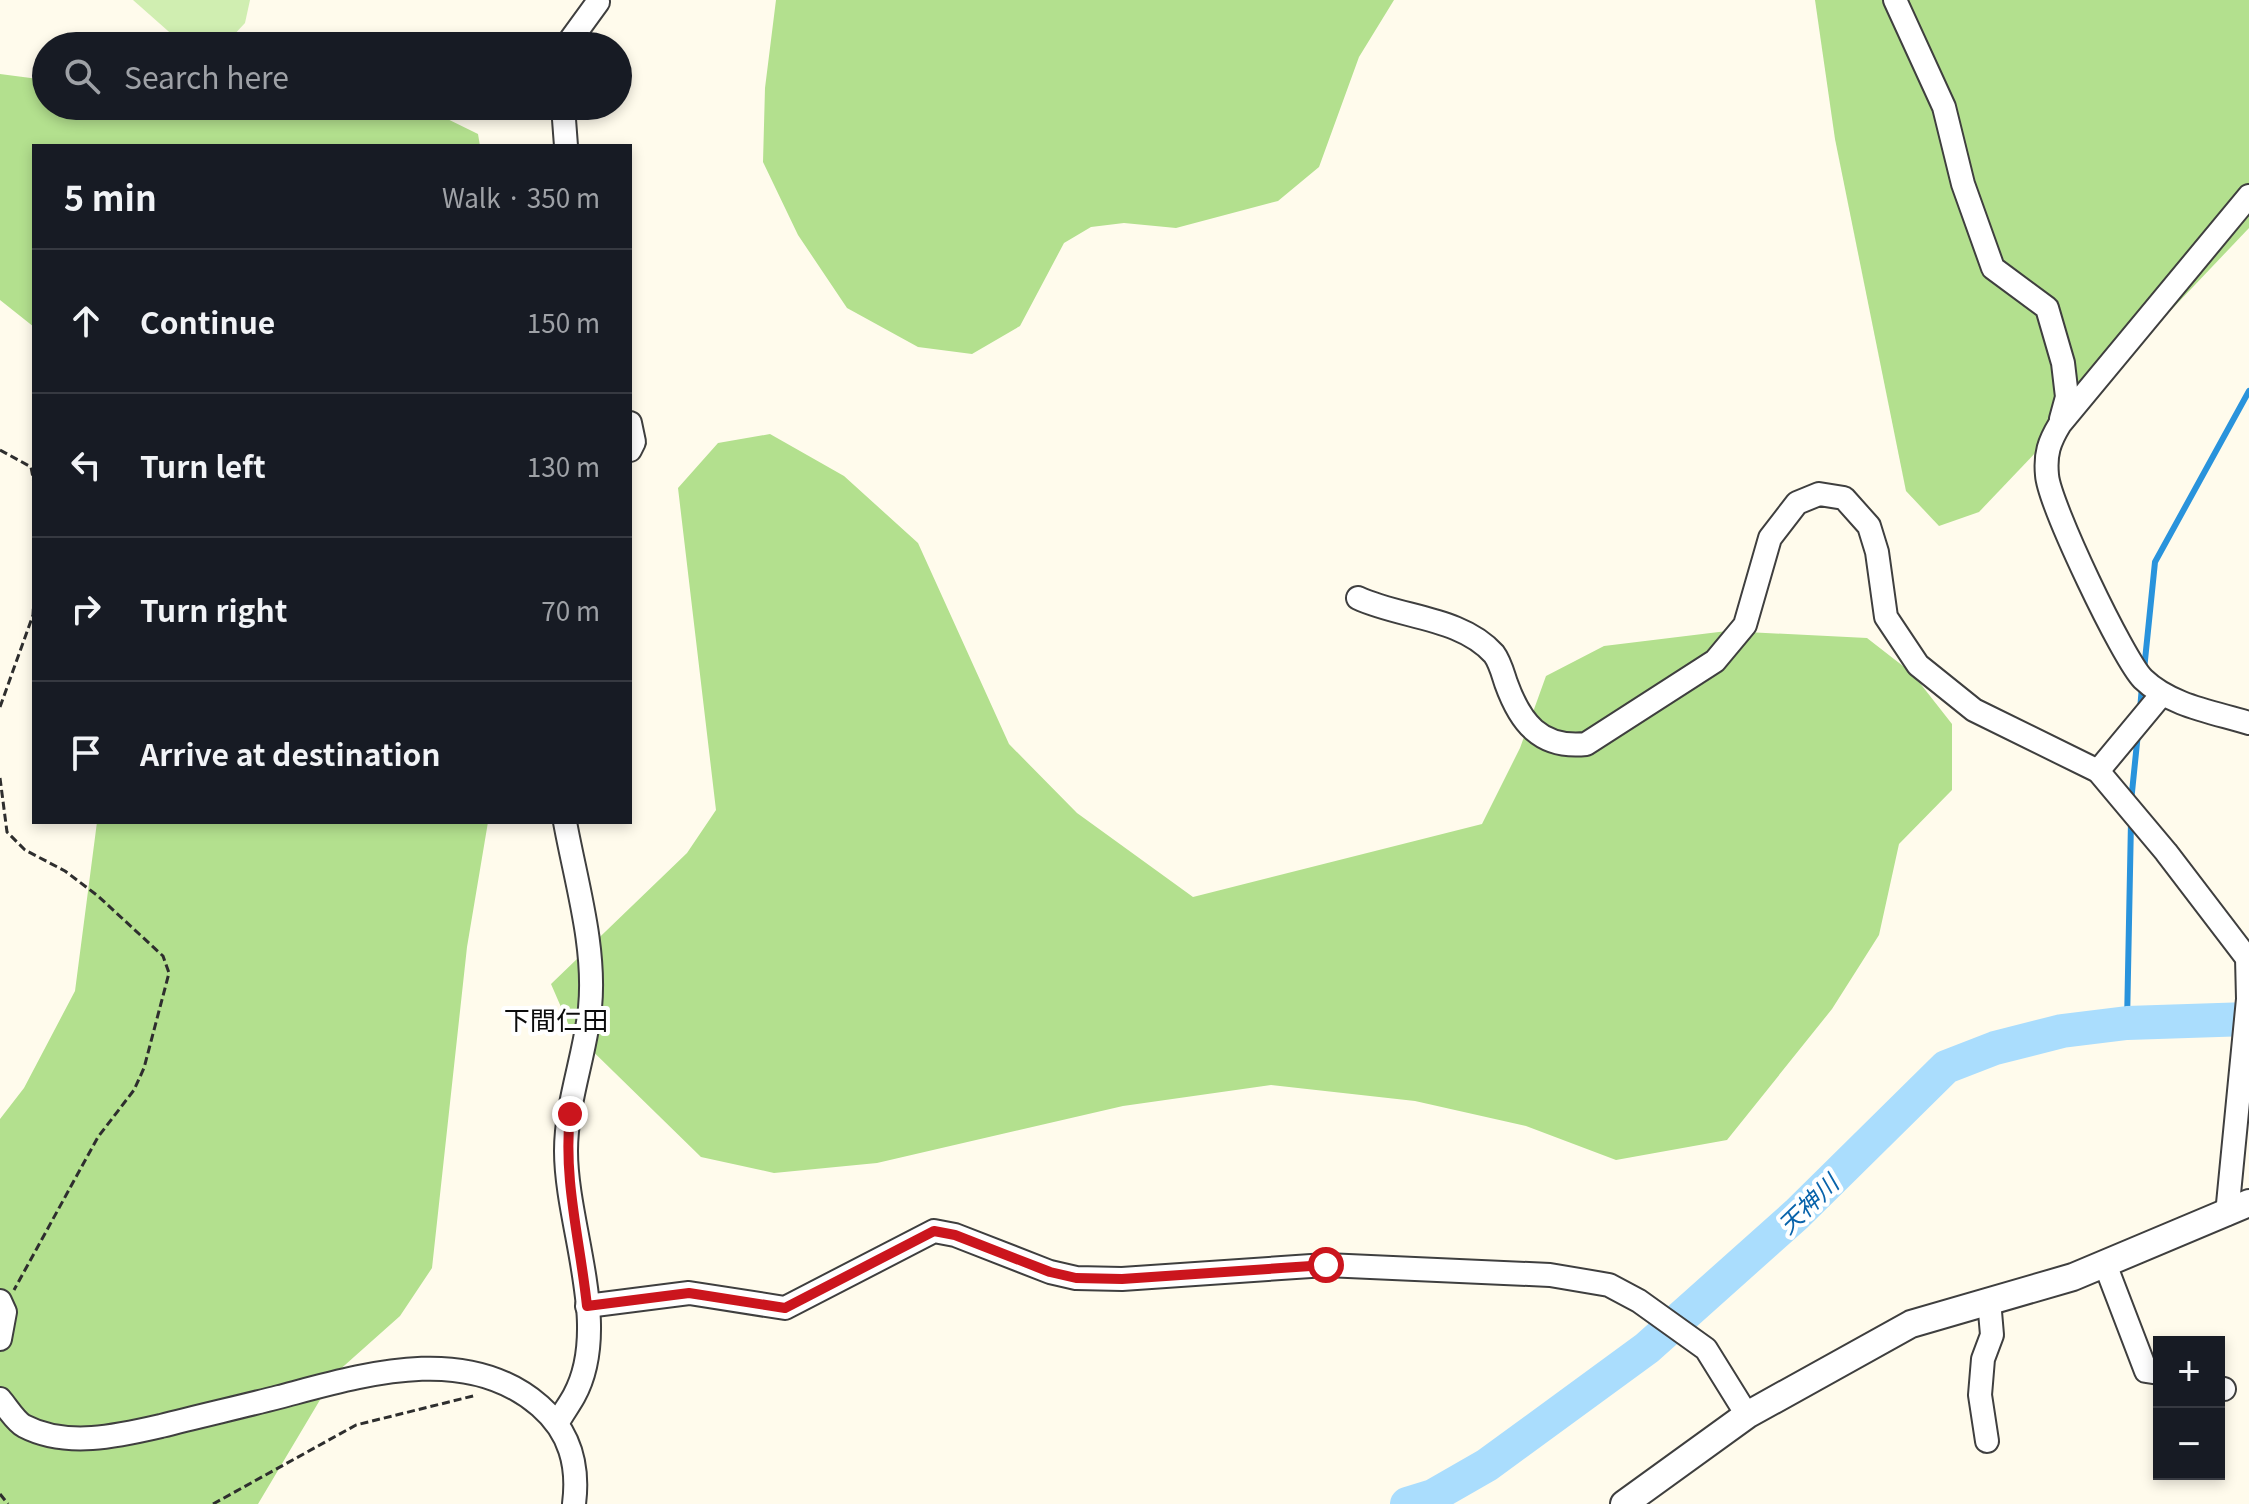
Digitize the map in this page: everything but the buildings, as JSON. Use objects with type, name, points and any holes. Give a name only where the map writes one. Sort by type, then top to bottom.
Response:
[{"type":"street","points":[[1895,0],[1944,107],[1963,184],[1993,268],[2047,308],[2063,363],[2067,397],[2060,424]]},
{"type":"street","points":[[576,32],[598,2]]},
{"type":"street","points":[[564,120],[566,144]]},
{"type":"street","points":[[2249,196],[2060,424],[2047,446],[2047,479],[2080,561],[2129,660],[2162,694],[2249,723]]},
{"type":"street","points":[[1358,598],[1384,610],[1475,637],[1497,657],[1517,713],[1550,742],[1566,746],[1586,744],[1715,661],[1745,625],[1776,529],[1797,503],[1819,494],[1844,498],[1869,526],[1877,552],[1886,617],[1898,640],[1918,665],[1974,710],[2098,771],[2247,958],[2248,999],[2238,1208],[2073,1277],[1911,1324],[1747,1415],[1624,1504]]},
{"type":"street","points":[[2098,771],[2162,694]]},
{"type":"street","points":[[558,1422],[576,1394],[589,1338],[582,1255],[572,1218],[566,1151],[590,1006],[587,942],[565,824]]},
{"type":"street","points":[[587,1306],[689,1293],[785,1308],[934,1231],[955,1235],[1050,1272],[1076,1278],[1122,1279],[1326,1265],[1550,1275],[1609,1285],[1639,1301],[1706,1349],[1747,1415]]},
{"type":"street","points":[[2105,1264],[2146,1371],[2153,1372]]},
{"type":"street","points":[[1987,1441],[1980,1395],[1983,1359],[1992,1335],[1989,1300]]},
{"type":"street","points":[[0,1339],[3,1306]]},
{"type":"street","points":[[0,1399],[21,1425],[46,1434],[89,1439],[129,1434],[363,1375],[403,1369],[448,1368],[496,1378],[558,1422],[576,1465],[574,1504]]},
{"type":"path","points":[[0,450],[31,467],[32,472]]},
{"type":"path","points":[[0,707],[32,618]]},
{"type":"path","points":[[0,778],[7,832],[25,850],[65,871],[98,896],[163,956],[169,973],[144,1068],[134,1090],[84,1161],[3,1306]]},
{"type":"path","points":[[213,1504],[356,1425],[514,1388]]},
{"type":"path","points":[[0,1494],[8,1504]]},
{"type":"green space","points":[[133,0],[250,0],[245,23],[237,32],[169,32]]},
{"type":"green space","points":[[776,0],[1394,0],[1359,57],[1319,167],[1278,201],[1176,228],[1124,223],[1091,227],[1064,243],[1020,326],[972,354],[918,347],[847,308],[798,235],[763,162],[765,88]]},
{"type":"green space","points":[[1815,0],[2249,0],[2249,228],[1979,512],[1939,526],[1906,491],[1835,139]]},
{"type":"green space","points":[[0,74],[32,78],[32,120],[449,120],[478,134],[480,144],[32,144],[32,325],[0,300]]},
{"type":"green space","points":[[770,434],[844,476],[918,543],[1009,744],[1077,813],[1193,897],[1482,824],[1520,748],[1546,676],[1604,646],[1727,631],[1867,638],[1912,673],[1952,724],[1952,790],[1899,844],[1879,935],[1832,1009],[1727,1140],[1616,1160],[1526,1126],[1415,1101],[1271,1085],[1123,1106],[877,1163],[774,1173],[701,1157],[571,1030],[551,984],[687,853],[716,810],[678,488],[718,443]]},
{"type":"green space","points":[[97,824],[488,824],[467,947],[432,1268],[400,1316],[336,1373],[258,1504],[0,1504],[0,1119],[24,1088],[75,991]]},
{"type":"waterway","points":[[2144,670],[2155,562],[2249,391]]},
{"type":"waterway","points":[[2140,710],[2142,686]]},
{"type":"waterway","points":[[2131,802],[2138,733]]},
{"type":"waterway","points":[[2127,1023],[2131,821]]},
{"type":"waterway","name":"天神川","points":[[1407,1504],[1433,1496],[1487,1465],[1647,1348],[1797,1214],[1946,1067],[1995,1048],[2062,1031],[2127,1023],[2249,1019]]},
{"type":"district","name":"下間仁田","points":[[556,1018]]},
{"type":"route","points":[[570,1114],[566,1151],[572,1218],[582,1255],[587,1306],[689,1293],[785,1308],[934,1231],[955,1235],[1050,1272],[1076,1278],[1122,1279],[1187,1272],[1326,1265]]}]
